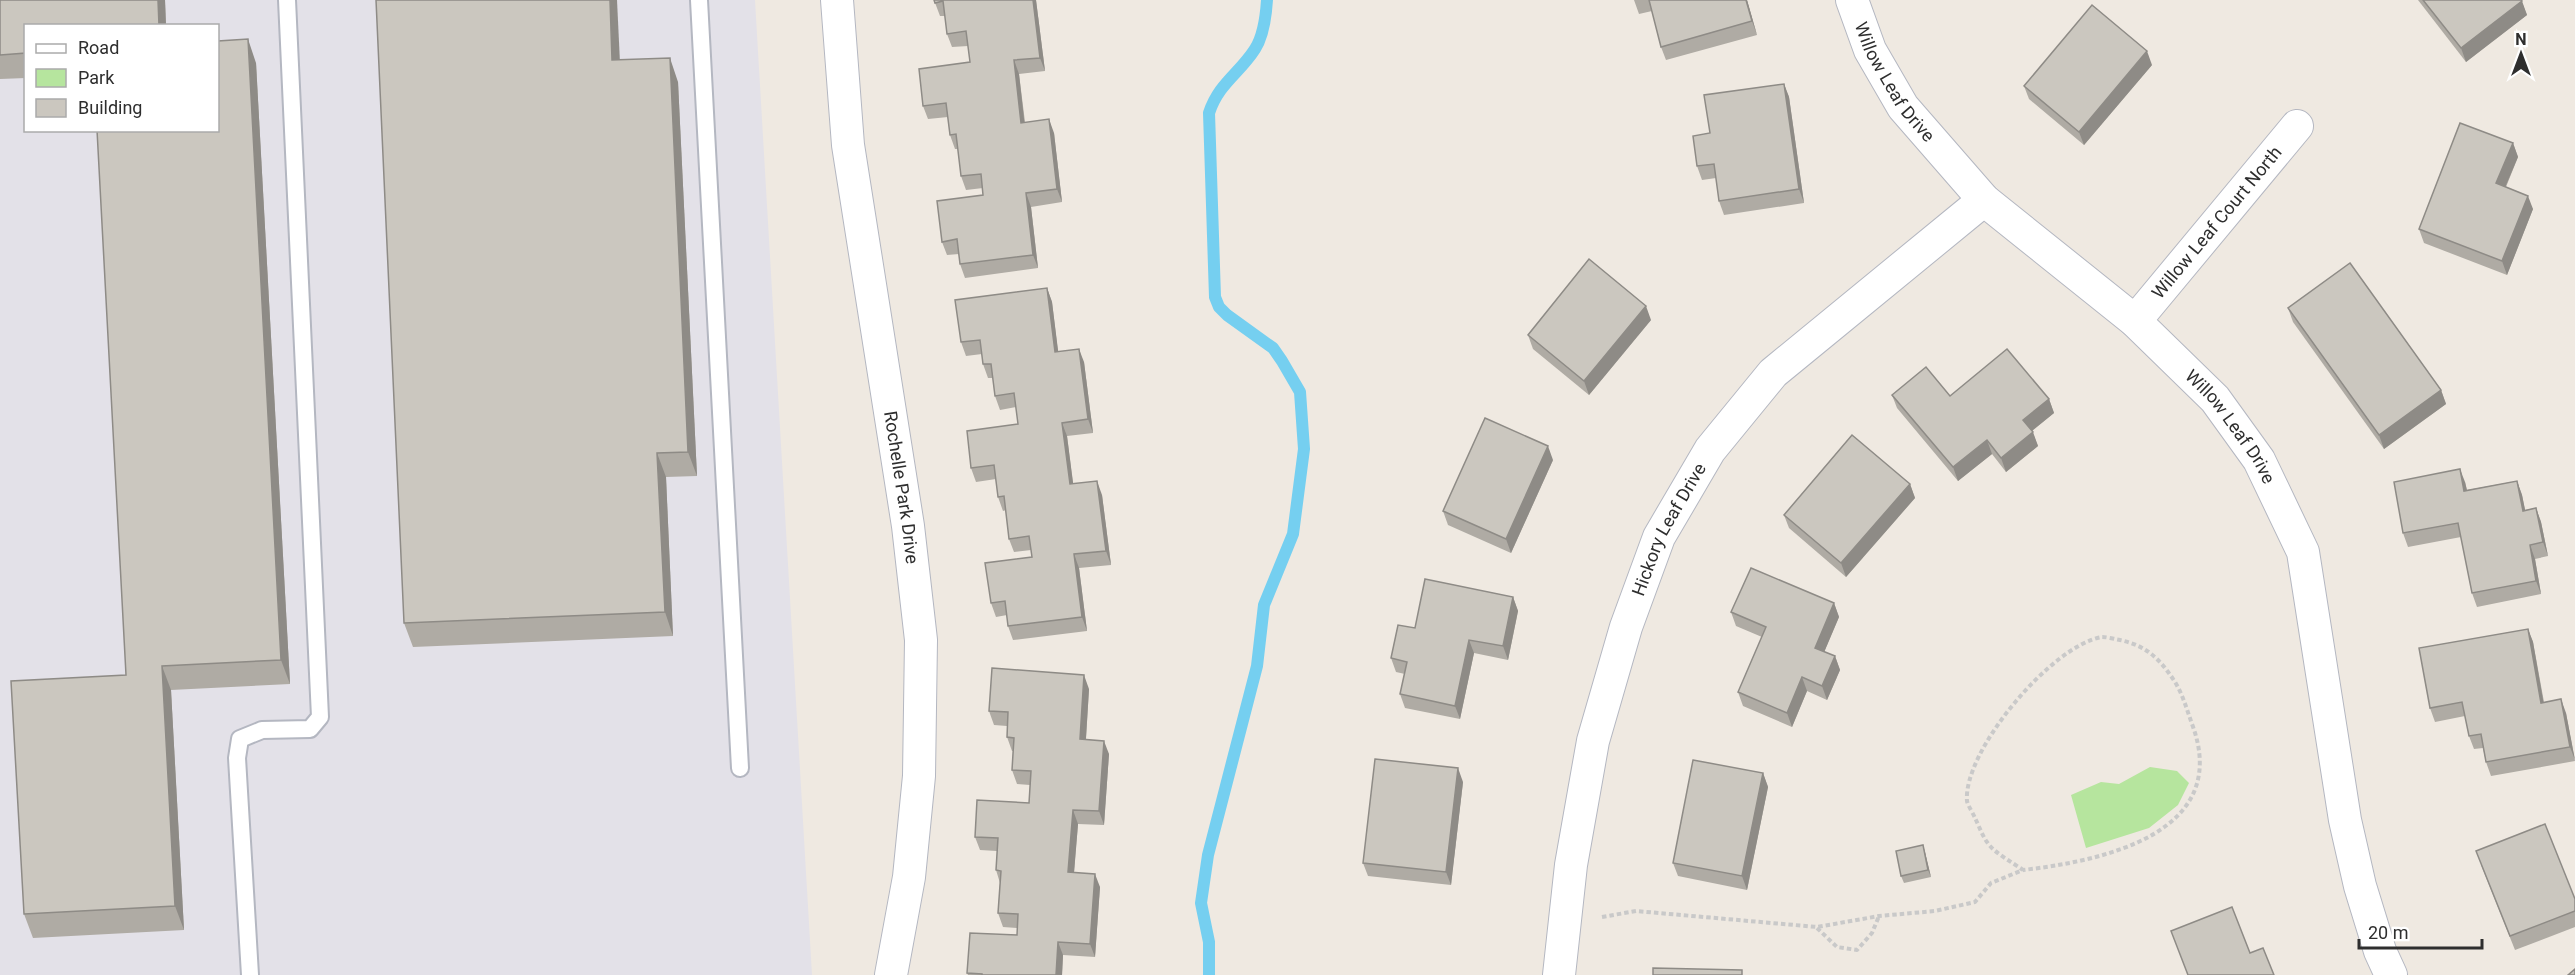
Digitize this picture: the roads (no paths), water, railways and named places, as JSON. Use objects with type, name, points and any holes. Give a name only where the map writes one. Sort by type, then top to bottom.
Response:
[{"type":"street","name":"Rochelle Park Drive","points":[[837,0],[848,145],[908,526],[921,640],[919,776],[909,877],[891,975]]},
{"type":"street","name":"Willow Leaf Drive","points":[[1852,0],[1870,50],[1903,107],[1984,200],[2135,321],[2215,399],[2259,460],[2303,552],[2345,819],[2360,886],[2380,951],[2391,975]]},
{"type":"street","name":"Willow Leaf Court North","points":[[2135,321],[2297,126]]},
{"type":"street","name":"Hickory Leaf Drive","points":[[1559,975],[1571,865],[1593,741],[1626,627],[1659,537],[1710,450],[1773,373],[1984,200]]},
{"type":"lane","points":[[250,975],[237,758],[240,738],[262,730],[309,729],[320,717],[287,0]]},
{"type":"lane","points":[[699,0],[740,768]]},
{"type":"waterway","points":[[1209,975],[1209,942],[1201,903],[1208,855],[1257,666],[1264,605],[1293,534],[1304,449],[1300,392],[1282,361],[1273,348],[1227,315],[1219,307],[1215,297],[1209,113],[1218,94],[1258,44],[1264,25],[1267,0]]}]
